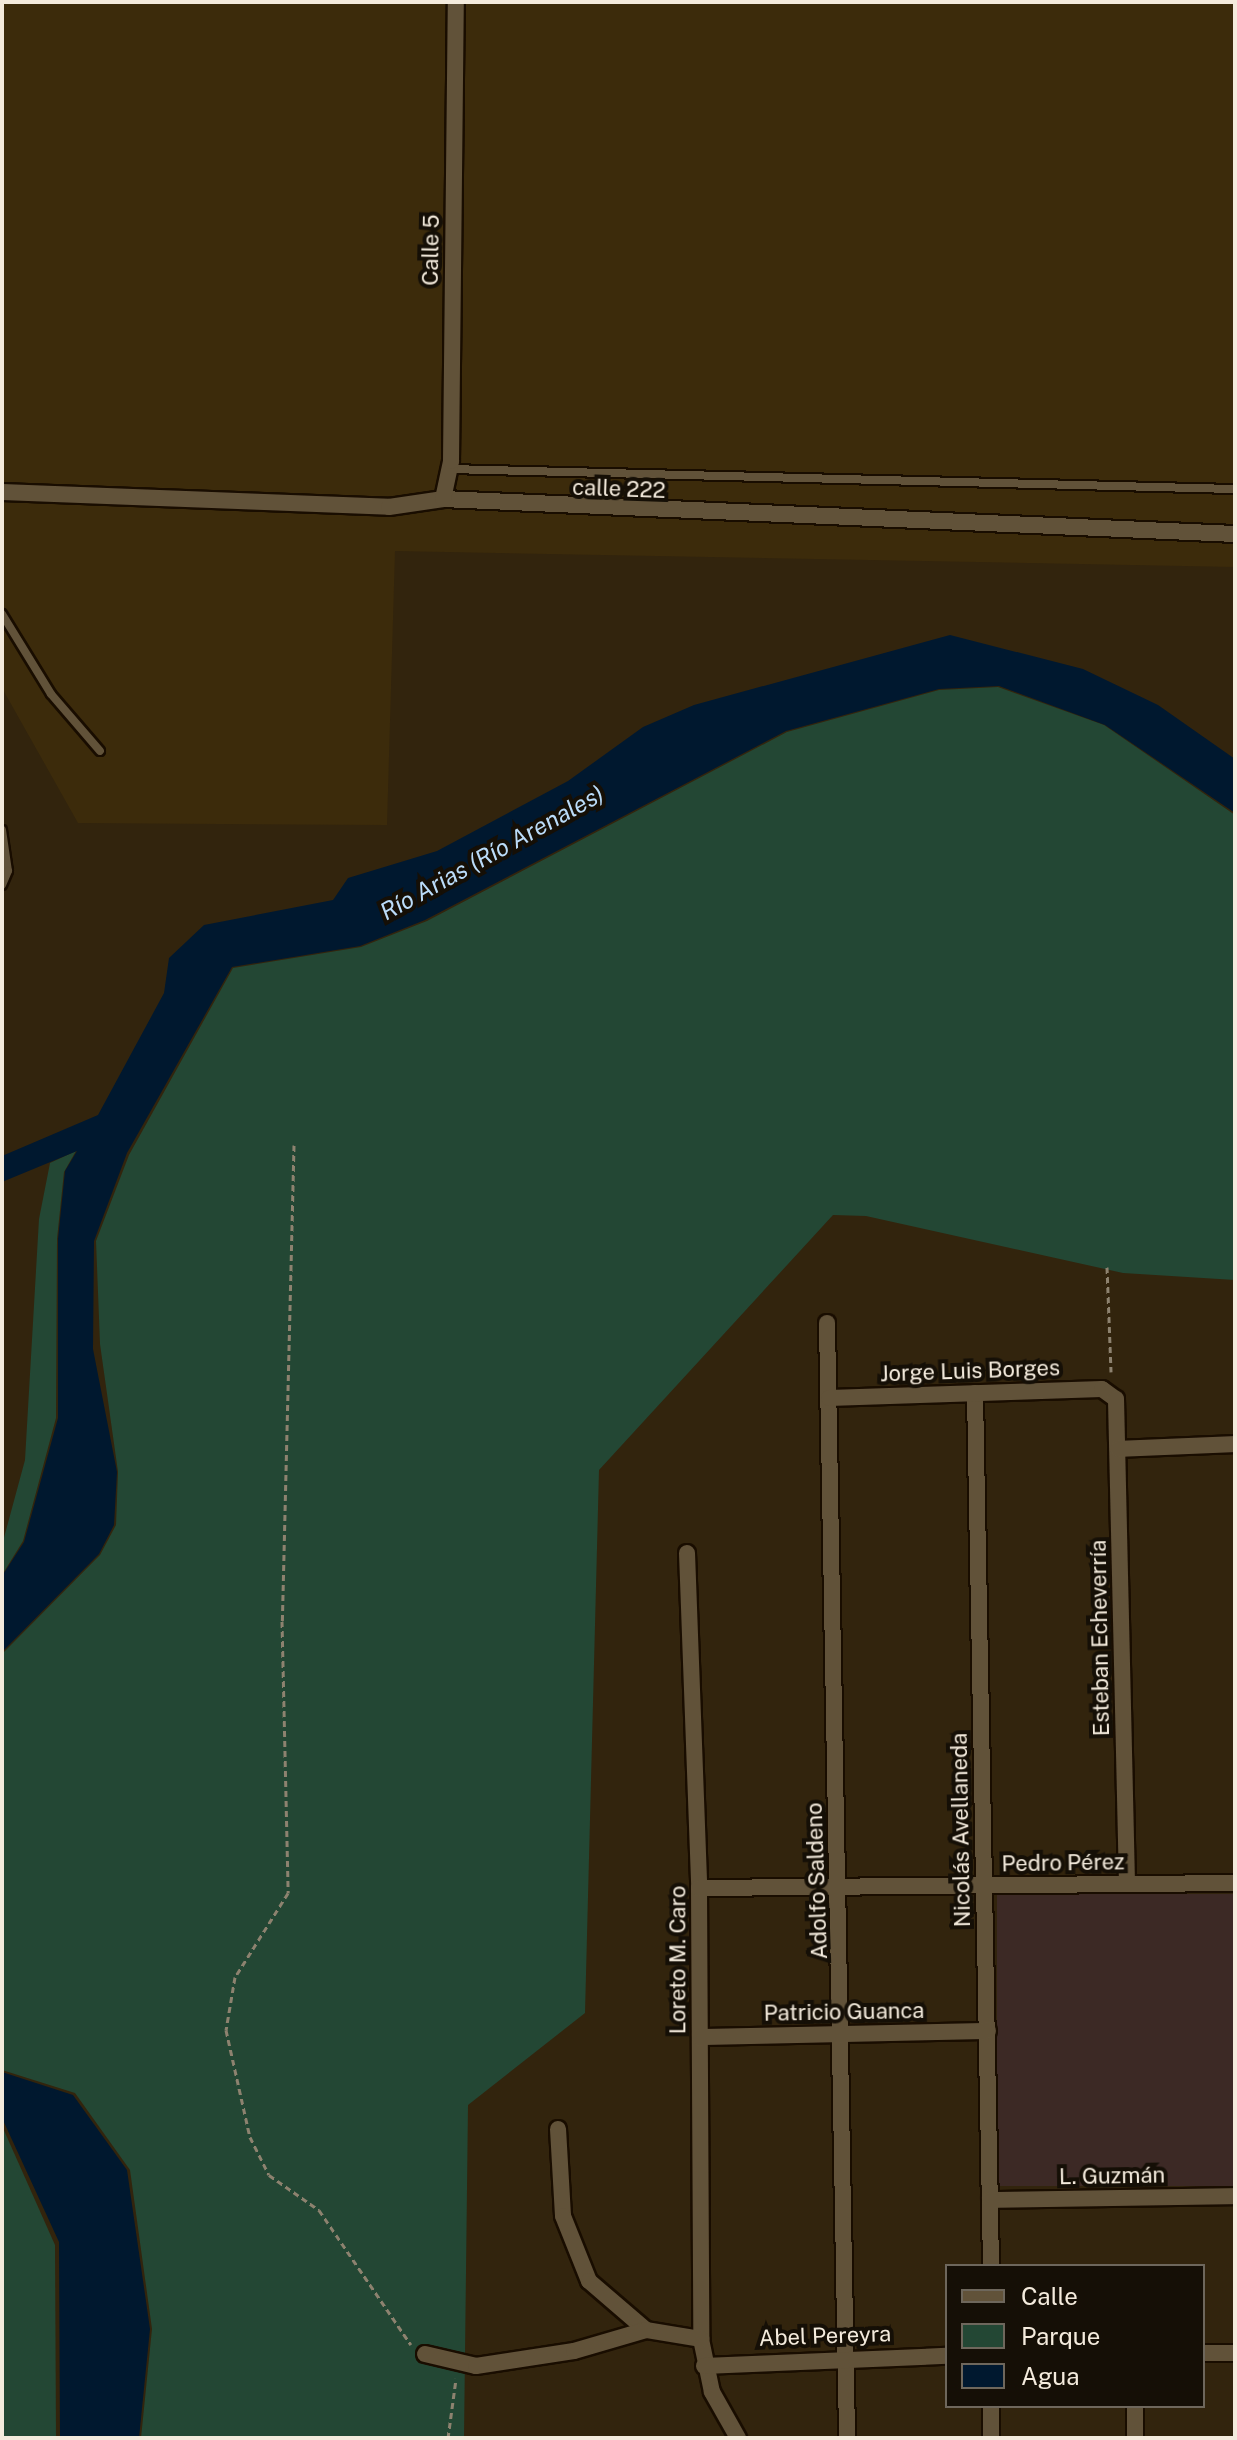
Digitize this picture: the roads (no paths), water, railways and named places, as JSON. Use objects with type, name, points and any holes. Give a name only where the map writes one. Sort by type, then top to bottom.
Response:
[{"type":"street","name":"Calle 5","points":[[443,499],[449,469],[456,2]]},
{"type":"street","name":"calle 222","points":[[2,492],[389,507],[443,499],[1235,534]]},
{"type":"street","name":"Adolfo Saldeno","points":[[827,1323],[838,1885],[844,2034],[847,2438]]},
{"type":"street","name":"Jorge Luis Borges","points":[[829,1398],[1111,1392]]},
{"type":"street","name":"Esteban Echeverría","points":[[1111,1392],[1118,1449],[1127,1884]]},
{"type":"street","name":"Nicolás Avellaneda","points":[[975,1393],[991,2264]]},
{"type":"street","points":[[1118,1449],[1235,1444]]},
{"type":"street","name":"Loreto M. Caro","points":[[687,1553],[699,1888],[701,2339],[704,2366],[738,2438]]},
{"type":"street","name":"Pedro Pérez","points":[[699,1888],[1235,1883]]},
{"type":"street","name":"Patricio Guanca","points":[[700,2037],[988,2031]]},
{"type":"street","points":[[558,2129],[569,2240],[589,2281],[646,2330]]},
{"type":"street","name":"L. Guzmán","points":[[990,2200],[1235,2196]]},
{"type":"street","points":[[425,2354],[462,2365],[554,2356],[646,2330],[701,2339]]},
{"type":"street","points":[[1205,2353],[1235,2353]]},
{"type":"street","name":"Abel Pereyra","points":[[704,2366],[847,2357],[945,2356]]},
{"type":"street","points":[[991,2408],[991,2438]]},
{"type":"street","points":[[1135,2408],[1135,2438]]},
{"type":"lane","points":[[449,469],[1235,489]]},
{"type":"lane","points":[[2,614],[51,694],[100,751]]},
{"type":"lane","points":[[2,830],[8,871],[2,885]]},
{"type":"water","name":"Río Arias (Río Arenales)","points":[[950,635],[1083,669],[1158,705],[1235,759],[1235,813],[1105,725],[999,686],[939,689],[786,731],[425,920],[360,946],[232,967],[127,1153],[94,1241],[93,1349],[117,1472],[114,1525],[99,1554],[2,1652],[2,1576],[24,1542],[58,1418],[58,1239],[65,1171],[77,1151],[2,1182],[2,1156],[98,1115],[164,993],[169,958],[204,925],[333,900],[348,878],[437,851],[568,781],[643,727],[694,705]]},
{"type":"water","points":[[2,2072],[73,2095],[127,2170],[150,2329],[139,2438],[60,2438],[59,2242],[2,2118]]}]
